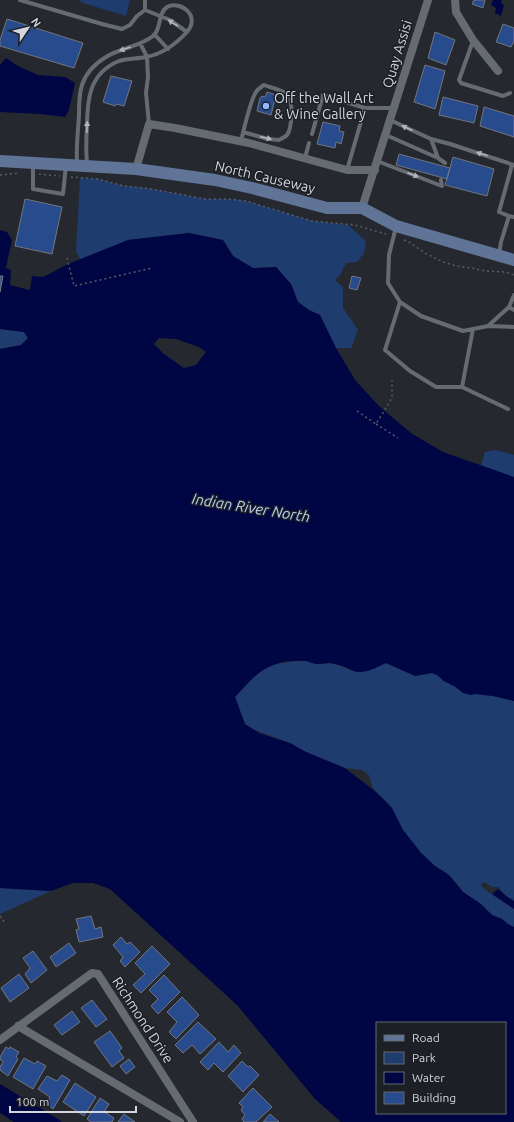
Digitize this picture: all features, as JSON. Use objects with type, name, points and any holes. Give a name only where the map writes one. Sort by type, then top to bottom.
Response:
[{"type":"main road","name":"North Causeway","points":[[0,161],[33,168],[136,169],[215,180],[252,188],[327,208],[362,208],[395,231],[499,255],[514,260]]},
{"type":"street","name":"Quay Assisi","points":[[362,208],[428,0]]},
{"type":"street","points":[[455,0],[456,12],[473,40],[498,71]]},
{"type":"street","points":[[136,169],[149,124],[241,141],[347,170],[375,170]]},
{"type":"street","name":"Richmond Drive","points":[[0,1040],[92,973],[98,974],[193,1122]]},
{"type":"street","points":[[18,1026],[180,1122]]},
{"type":"lane","points":[[20,0],[122,29],[130,25],[137,16],[145,10]]},
{"type":"lane","points":[[145,0],[145,10]]},
{"type":"lane","points":[[33,168],[33,189],[63,194],[74,168],[86,149],[87,106],[89,95],[96,80],[106,68],[120,61],[147,57],[168,50],[178,42],[190,28],[192,22],[188,9],[179,4],[168,6],[164,9],[155,35],[148,40],[105,58],[89,72],[82,85],[80,94],[74,168]]},
{"type":"lane","points":[[145,10],[170,20],[187,32]]},
{"type":"lane","points":[[155,35],[168,50]]},
{"type":"lane","points":[[473,40],[459,80],[461,83],[503,96],[510,93]]},
{"type":"lane","points":[[140,43],[147,57],[148,77],[146,93],[149,124]]},
{"type":"lane","points":[[241,141],[243,132],[252,101],[257,91],[264,85],[280,90],[289,96],[292,107],[287,134],[279,140],[243,132]]},
{"type":"lane","points":[[312,134],[323,95],[365,108],[394,108]]},
{"type":"lane","points":[[347,170],[365,108]]},
{"type":"lane","points":[[390,120],[431,139],[513,165],[499,212],[514,217]]},
{"type":"lane","points":[[386,135],[438,158],[445,163]]},
{"type":"lane","points":[[431,139],[438,158]]},
{"type":"lane","points":[[304,158],[309,143]]},
{"type":"lane","points":[[377,161],[442,186],[441,180]]},
{"type":"lane","points":[[499,255],[501,242],[509,216]]},
{"type":"lane","points":[[395,231],[388,255],[388,283],[400,302],[421,316],[463,331],[488,326],[514,327]]},
{"type":"lane","points":[[488,326],[508,307],[514,295]]},
{"type":"lane","points":[[400,302],[385,350],[410,371],[436,387],[462,387],[508,409]]},
{"type":"lane","points":[[508,307],[514,310]]},
{"type":"lane","points":[[462,387],[473,329]]},
{"type":"path","points":[[0,175],[20,173],[33,168],[74,168],[98,179],[124,186],[152,189],[205,199],[246,201],[312,221],[395,231],[425,253],[443,262],[456,266],[486,271],[506,272],[514,275]]},
{"type":"path","points":[[67,258],[74,286],[152,268]]},
{"type":"path","points":[[376,424],[392,398],[392,380]]},
{"type":"path","points":[[357,411],[398,438]]},
{"type":"path","points":[[0,916],[5,923]]},
{"type":"green space","points":[[81,0],[130,0],[126,16],[80,2]]},
{"type":"green space","points":[[80,178],[98,179],[124,186],[147,188],[205,199],[246,201],[312,221],[348,225],[366,241],[364,253],[357,262],[346,263],[340,275],[335,280],[343,287],[343,308],[358,330],[351,348],[336,348],[320,315],[308,310],[298,302],[291,284],[276,267],[253,268],[233,256],[223,240],[189,233],[128,240],[82,262],[76,252]]},
{"type":"green space","points":[[0,329],[24,332],[28,338],[21,345],[0,349]]},
{"type":"green space","points":[[496,450],[514,455],[514,477],[481,466],[485,452]]},
{"type":"green space","points":[[308,661],[319,664],[332,663],[359,672],[386,663],[415,676],[432,673],[463,693],[477,693],[514,701],[514,901],[506,896],[498,887],[492,887],[484,882],[481,884],[484,889],[514,909],[514,927],[502,919],[492,915],[481,904],[463,892],[452,878],[435,866],[421,853],[403,830],[388,803],[372,786],[369,775],[362,770],[345,768],[306,752],[290,743],[252,729],[245,724],[235,697],[252,678],[271,666],[285,662]]},
{"type":"green space","points":[[0,888],[51,891],[0,914]]},
{"type":"water","points":[[493,0],[502,0],[501,3],[504,5],[501,16],[495,13],[496,8],[491,5]]},
{"type":"water","points":[[6,58],[18,66],[38,75],[65,77],[75,83],[69,110],[65,117],[0,112],[0,65]]},
{"type":"water","name":"Indian River North","points":[[0,230],[7,232],[12,240],[6,268],[11,270],[10,285],[30,290],[32,276],[43,277],[68,264],[128,240],[189,233],[223,240],[233,256],[253,268],[276,267],[291,284],[298,302],[309,310],[320,315],[336,348],[355,380],[379,406],[411,433],[443,452],[514,477],[514,701],[493,696],[463,693],[432,673],[415,676],[386,663],[368,671],[357,672],[330,663],[316,664],[306,661],[283,662],[265,669],[250,681],[235,697],[245,724],[259,733],[290,743],[306,752],[345,768],[376,792],[392,808],[403,830],[421,853],[435,866],[449,875],[463,892],[481,904],[492,915],[502,919],[514,927],[514,1122],[341,1122],[315,1099],[237,1005],[110,889],[93,883],[73,883],[51,891],[0,888],[0,349],[21,345],[28,338],[24,332],[0,329],[0,288],[3,277],[0,276]],"holes":[[[159,338],[176,339],[199,347],[206,352],[196,365],[184,368],[164,354],[154,344]]]},
{"type":"water","points":[[498,889],[514,901],[514,909],[492,894]]},
{"type":"water","points":[[0,1084],[62,1122],[14,1122],[0,1113]]},
{"type":"building","points":[[474,0],[485,0],[483,8],[472,4]]},
{"type":"building","points":[[7,19],[83,43],[74,68],[0,46],[0,40]]},
{"type":"building","points":[[503,24],[514,28],[514,41],[511,47],[496,42]]},
{"type":"building","points":[[435,32],[455,40],[446,65],[428,58]]},
{"type":"building","points":[[425,65],[445,71],[435,109],[414,102]]},
{"type":"building","points":[[111,76],[132,81],[124,106],[116,104],[115,106],[103,102]]},
{"type":"building","name":"Off the Wall Art & Wine Gallery","points":[[267,92],[276,95],[271,115],[257,111],[260,98],[262,96],[265,97]]},
{"type":"building","points":[[443,97],[478,106],[474,123],[439,115]]},
{"type":"building","points":[[484,107],[514,116],[514,137],[480,126]]},
{"type":"building","points":[[323,122],[340,126],[339,131],[344,132],[341,144],[336,142],[335,148],[317,144]]},
{"type":"building","points":[[399,154],[450,168],[447,179],[396,165]]},
{"type":"building","points":[[453,157],[494,169],[487,196],[445,185]]},
{"type":"building","points":[[25,199],[62,207],[52,254],[15,246]]},
{"type":"building","points":[[0,276],[3,276],[0,292]]},
{"type":"building","points":[[352,276],[361,278],[357,290],[349,288]]},
{"type":"building","points":[[91,916],[95,929],[101,927],[103,937],[79,942],[76,930],[79,929],[76,919]]},
{"type":"building","points":[[121,937],[127,944],[130,942],[140,952],[125,967],[120,961],[123,957],[113,945]]},
{"type":"building","points":[[69,943],[76,953],[56,967],[50,957]]},
{"type":"building","points":[[152,946],[170,964],[141,993],[133,985],[145,974],[135,963]]},
{"type":"building","points":[[33,951],[47,970],[31,983],[25,974],[30,968],[23,958]]},
{"type":"building","points":[[19,974],[29,988],[10,1002],[1,988]]},
{"type":"building","points":[[164,975],[180,992],[158,1014],[151,1006],[158,999],[149,990]]},
{"type":"building","points":[[182,997],[199,1015],[176,1039],[169,1032],[177,1022],[167,1012]]},
{"type":"building","points":[[92,1000],[107,1019],[96,1027],[81,1008]]},
{"type":"building","points":[[72,1011],[80,1022],[62,1035],[54,1025]]},
{"type":"building","points":[[198,1022],[216,1039],[200,1054],[192,1045],[183,1053],[175,1045]]},
{"type":"building","points":[[110,1031],[122,1048],[119,1051],[124,1058],[112,1067],[94,1042]]},
{"type":"building","points":[[219,1042],[228,1052],[234,1045],[241,1053],[223,1072],[214,1063],[208,1070],[200,1062]]},
{"type":"building","points":[[6,1047],[9,1049],[10,1047],[19,1052],[16,1057],[18,1059],[8,1076],[0,1070],[3,1062],[0,1057]]},
{"type":"building","points":[[24,1058],[35,1064],[37,1061],[46,1066],[33,1089],[13,1077]]},
{"type":"building","points":[[129,1059],[135,1067],[126,1074],[120,1066]]},
{"type":"building","points":[[242,1061],[248,1067],[250,1066],[259,1075],[243,1092],[228,1076]]},
{"type":"building","points":[[62,1075],[70,1080],[53,1109],[47,1104],[50,1097],[38,1089],[47,1076],[57,1081]]},
{"type":"building","points":[[75,1083],[96,1097],[84,1116],[63,1102]]},
{"type":"building","points":[[253,1088],[272,1107],[256,1122],[244,1122],[242,1119],[245,1115],[241,1110],[243,1107],[239,1103]]},
{"type":"building","points":[[100,1098],[109,1104],[104,1112],[114,1118],[112,1122],[91,1122],[87,1119]]},
{"type":"building","points":[[124,1114],[135,1122],[118,1122]]},
{"type":"building","points":[[270,1114],[279,1122],[263,1122]]},
{"type":"place","name":"Off the Wall Art & Wine Gallery","points":[[266,106]]}]
